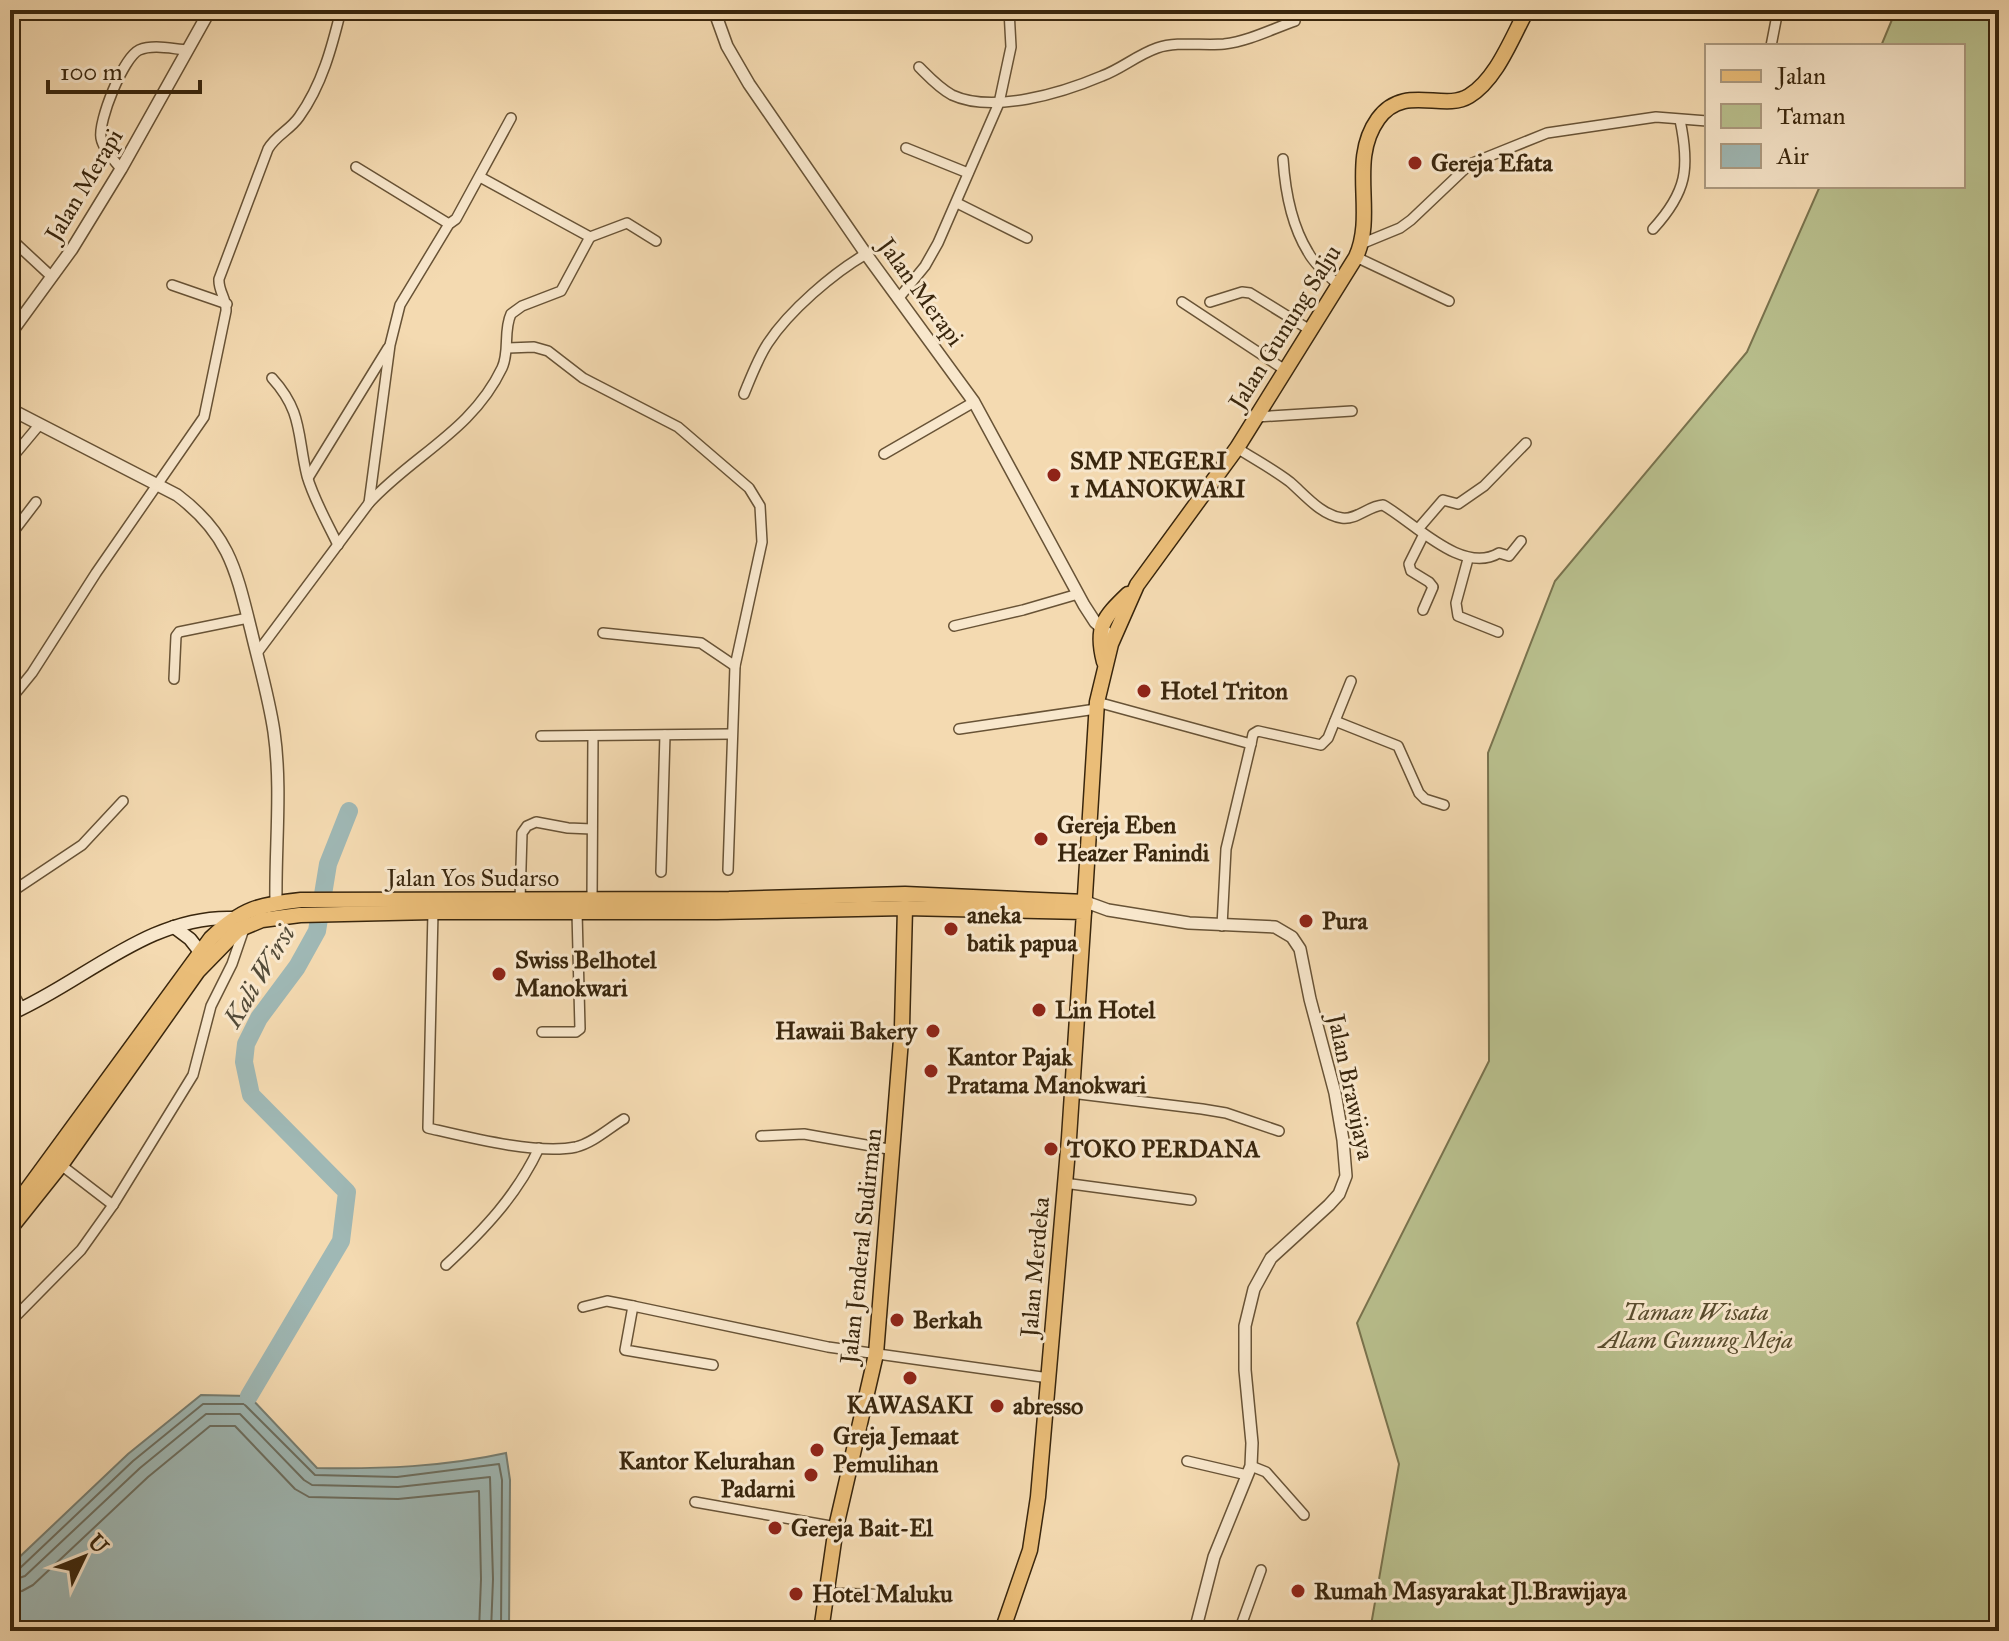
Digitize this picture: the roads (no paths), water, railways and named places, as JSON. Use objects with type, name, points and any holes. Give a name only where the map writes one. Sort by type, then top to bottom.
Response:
[{"type":"main road","name":"Jalan Gunung Salju","points":[[1109,627],[1237,448],[1358,250],[1365,214],[1363,156],[1380,115],[1413,98],[1459,101],[1471,95],[1499,61],[1527,10]]},
{"type":"main road","points":[[1085,907],[1096,705],[1105,664],[1099,637],[1109,627]]},
{"type":"main road","name":"Jalan Yos Sudarso","points":[[10,1229],[61,1165],[211,938],[239,922],[254,908],[276,903],[336,916],[577,912],[905,894],[1085,907]]},
{"type":"main road","name":"Jalan Yos Sudarso","points":[[239,922],[262,920],[300,907],[336,900],[592,899],[685,905],[1085,907]]},
{"type":"main road","name":"Jalan Merdeka","points":[[1002,1631],[1030,1550],[1038,1497],[1085,907]]},
{"type":"main road","name":"Jalan Jenderal Sudirman","points":[[821,1631],[836,1527],[876,1354],[902,1027],[905,908]]},
{"type":"main road","points":[[16,1012],[102,961],[174,927],[209,918],[239,922]]},
{"type":"main road","name":"Jalan Yos Sudarso","points":[[10,1213],[239,922]]},
{"type":"main road","points":[[174,927],[190,939],[201,953]]},
{"type":"street","name":"Jalan Merapi","points":[[10,333],[72,249],[121,169],[210,10]]},
{"type":"street","points":[[10,700],[32,673],[207,409],[227,304],[219,279],[268,149],[274,138],[297,120],[326,67],[341,10]]},
{"type":"street","name":"Jalan Merapi","points":[[714,10],[727,46],[749,84],[866,254],[974,402],[1081,599],[1109,627]]},
{"type":"street","points":[[898,299],[925,266],[957,203],[999,103],[1011,47],[1009,10]]},
{"type":"street","points":[[1771,44],[1778,10]]},
{"type":"street","points":[[919,67],[938,86],[954,96],[999,103],[1048,94],[1084,83],[1168,45],[1238,41],[1295,21]]},
{"type":"street","points":[[121,169],[101,142],[100,125],[127,60],[136,52],[151,47],[188,50]]},
{"type":"street","points":[[1358,250],[1411,220],[1476,160],[1547,133],[1656,117],[1705,121]]},
{"type":"street","points":[[369,503],[390,345],[400,305],[449,224],[456,219],[511,118]]},
{"type":"street","points":[[1653,229],[1671,209],[1683,184],[1686,151],[1680,120]]},
{"type":"street","points":[[906,148],[968,173]]},
{"type":"street","points":[[1283,159],[1284,177],[1303,243],[1309,255],[1339,285]]},
{"type":"street","points":[[356,167],[449,224]]},
{"type":"street","points":[[480,177],[590,237]]},
{"type":"street","points":[[957,203],[1027,238]]},
{"type":"street","points":[[257,653],[369,503],[386,485],[460,427],[501,371],[511,314],[522,306],[561,291],[590,237],[627,223],[656,241]]},
{"type":"street","points":[[10,238],[52,277]]},
{"type":"street","points":[[1358,250],[1449,301]]},
{"type":"street","points":[[744,394],[773,336],[826,281],[866,254]]},
{"type":"street","points":[[172,285],[227,304]]},
{"type":"street","points":[[1210,302],[1242,292],[1250,293],[1310,330]]},
{"type":"street","points":[[1182,302],[1285,370]]},
{"type":"street","points":[[308,478],[390,345]]},
{"type":"street","points":[[507,348],[534,347],[548,351],[583,378],[663,417],[688,434],[754,494],[760,506],[762,542],[735,666],[728,870]]},
{"type":"street","points":[[272,378],[292,404],[308,478],[338,545]]},
{"type":"street","points":[[884,454],[974,402]]},
{"type":"street","points":[[10,409],[158,484],[201,513],[212,525],[235,568],[274,733],[276,903]]},
{"type":"street","points":[[1256,417],[1352,411]]},
{"type":"street","points":[[10,460],[40,424]]},
{"type":"street","points":[[1423,610],[1433,587],[1411,571],[1409,564],[1421,531],[1443,500],[1458,504],[1484,486],[1526,443]]},
{"type":"street","points":[[1237,448],[1290,483],[1318,507],[1339,518],[1383,505],[1468,559],[1487,559],[1499,553],[1509,556],[1521,541]]},
{"type":"street","points":[[10,536],[36,502]]},
{"type":"street","points":[[1468,559],[1456,603],[1458,616],[1498,632]]},
{"type":"street","points":[[954,626],[1081,599]]},
{"type":"street","points":[[174,679],[176,636],[179,632],[248,618]]},
{"type":"street","points":[[603,633],[701,643],[735,666]]},
{"type":"street","points":[[1222,926],[1226,849],[1253,734],[1258,731],[1321,745],[1328,738],[1351,681]]},
{"type":"street","points":[[959,729],[1096,705],[1251,744]]},
{"type":"street","points":[[1335,721],[1394,743],[1400,749],[1419,793],[1425,799],[1444,805]]},
{"type":"street","points":[[541,736],[731,734]]},
{"type":"street","points":[[661,872],[665,735]]},
{"type":"street","points":[[592,899],[593,736]]},
{"type":"street","points":[[10,893],[82,845],[123,801]]},
{"type":"street","points":[[520,900],[522,833],[527,826],[536,822],[592,829]]},
{"type":"street","name":"Jalan Brawijaya","points":[[1085,907],[1222,926],[1275,927],[1292,937],[1300,949],[1335,1093],[1346,1176],[1339,1194],[1271,1258],[1254,1289],[1245,1326],[1249,1470],[1214,1557],[1195,1631]]},
{"type":"street","points":[[433,912],[427,1127],[539,1148],[577,1146],[624,1119]]},
{"type":"street","points":[[542,1032],[576,1032],[580,1029],[577,912]]},
{"type":"street","points":[[10,1322],[81,1250],[113,1205],[193,1075],[211,1006],[232,964],[239,922]]},
{"type":"street","points":[[10,988],[16,1012]]},
{"type":"street","points":[[1071,1093],[1214,1111],[1279,1131]]},
{"type":"street","points":[[761,1136],[804,1134],[894,1150]]},
{"type":"street","points":[[446,1265],[511,1197],[539,1148]]},
{"type":"street","points":[[61,1165],[113,1205]]},
{"type":"street","points":[[1064,1183],[1191,1200]]},
{"type":"street","points":[[583,1307],[607,1301],[777,1338],[1049,1378]]},
{"type":"street","points":[[633,1306],[624,1349],[713,1365]]},
{"type":"street","points":[[1187,1461],[1266,1472],[1304,1515]]},
{"type":"street","points":[[695,1502],[836,1527]]},
{"type":"street","points":[[1239,1631],[1261,1570]]},
{"type":"street","points":[[826,1593],[902,1595]]},
{"type":"water","points":[[201,1395],[249,1396],[317,1468],[412,1466],[506,1453],[510,1480],[509,1631],[10,1631],[10,1566],[128,1454]]},
{"type":"waterway","name":"Kali Wirsi","points":[[249,1396],[341,1241],[347,1192],[251,1095],[244,1062],[246,1044],[259,1018],[297,967],[317,931],[328,864],[349,811]]},
{"type":"place","name":"Gereja Efata","points":[[1415,163]]},
{"type":"place","name":"SMP NEGERI 1 MANOKWARI","points":[[1054,475]]},
{"type":"place","name":"Hotel Triton","points":[[1144,691]]},
{"type":"place","name":"Gereja Eben Heazer Fanindi","points":[[1041,839]]},
{"type":"place","name":"Pura","points":[[1306,921]]},
{"type":"place","name":"aneka batik papua","points":[[951,929]]},
{"type":"place","name":"Swiss Belhotel Manokwari","points":[[499,974]]},
{"type":"place","name":"Lin Hotel","points":[[1039,1010]]},
{"type":"place","name":"Hawaii Bakery","points":[[933,1031]]},
{"type":"place","name":"Kantor Pajak Pratama Manokwari","points":[[931,1071]]},
{"type":"place","name":"TOKO PERDANA","points":[[1051,1149]]},
{"type":"place","name":"Berkah","points":[[897,1320]]},
{"type":"place","name":"KAWASAKI","points":[[910,1378]]},
{"type":"place","name":"abresso","points":[[997,1406]]},
{"type":"place","name":"Greja Jemaat Pemulihan","points":[[817,1450]]},
{"type":"place","name":"Kantor Kelurahan Padarni","points":[[811,1475]]},
{"type":"place","name":"Gereja Bait-El","points":[[775,1528]]},
{"type":"place","name":"Rumah Masyarakat Jl.Brawijaya","points":[[1298,1591]]},
{"type":"place","name":"Hotel Maluku","points":[[796,1594]]},
{"type":"park label","name":"Taman Wisata Alam Gunung Meja","points":[[1696,1326]]}]
